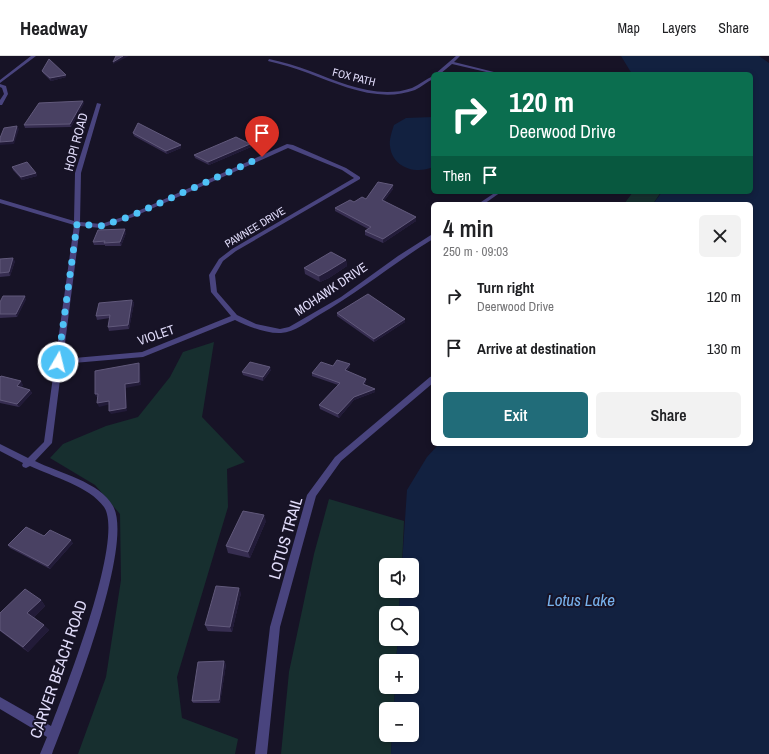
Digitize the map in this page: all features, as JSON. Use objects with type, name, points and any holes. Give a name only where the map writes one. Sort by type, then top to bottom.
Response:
[{"type":"street","points":[[0,82],[34,56]]},
{"type":"street","points":[[438,72],[458,56]]},
{"type":"street","name":"FOX PATH","points":[[269,60],[281,62],[341,85],[385,93],[406,91],[425,84],[431,79]]},
{"type":"street","points":[[450,62],[492,72]]},
{"type":"street","points":[[0,85],[4,88],[6,94],[0,104]]},
{"type":"street","name":"HOPI ROAD","points":[[28,464],[48,443],[77,224],[78,174],[99,104]]},
{"type":"street","name":"PAWNEE DRIVE","points":[[77,224],[101,226],[131,216],[287,146],[291,146],[344,169],[358,178],[234,250],[221,260],[212,276],[214,292],[235,317]]},
{"type":"street","points":[[0,201],[77,224]]},
{"type":"street","name":"MOHAWK DRIVE","points":[[235,317],[254,326],[280,330],[292,329],[343,298],[400,256],[431,237]]},
{"type":"street","name":"VIOLET","points":[[58,362],[143,354],[235,317]]},
{"type":"street","name":"LOTUS TRAIL","points":[[260,754],[275,627],[312,495],[338,459],[431,381]]},
{"type":"street","name":"CARVER BEACH ROAD","points":[[0,447],[28,464],[77,482],[95,493],[110,508],[113,522],[112,552],[88,640],[46,754]]},
{"type":"street","points":[[0,703],[53,734]]},
{"type":"lane","points":[[484,202],[496,194]]},
{"type":"green space","points":[[632,194],[660,194],[654,202],[626,202]]},
{"type":"green space","points":[[214,342],[202,417],[245,462],[227,469],[228,507],[177,677],[182,718],[238,739],[235,754],[78,754],[106,677],[121,580],[120,514],[95,485],[50,458],[63,444],[106,426],[138,417],[170,377],[183,352]]},
{"type":"green space","points":[[329,499],[404,521],[402,558],[379,558],[379,598],[400,598],[399,606],[379,606],[379,646],[397,646],[397,654],[379,654],[379,694],[395,694],[394,702],[379,702],[379,742],[392,742],[391,754],[281,754],[289,672],[314,554]]},
{"type":"water","name":"Lotus Lake","points":[[621,56],[759,56],[769,63],[769,754],[391,754],[392,742],[419,742],[419,702],[394,702],[395,694],[419,694],[419,654],[397,654],[397,646],[419,646],[419,606],[399,606],[400,598],[419,598],[419,558],[402,558],[407,490],[427,457],[437,446],[753,446],[753,202],[654,202],[660,194],[753,194],[753,72],[631,72]]},
{"type":"water","points":[[431,117],[431,168],[419,170],[412,169],[400,164],[395,159],[390,146],[390,138],[394,125],[406,118]]},
{"type":"building","points":[[116,56],[123,56],[113,62]]},
{"type":"building","points":[[49,59],[66,75],[50,78],[42,71]]},
{"type":"building","points":[[83,101],[70,124],[24,125],[39,103]]},
{"type":"building","points":[[138,123],[181,145],[166,151],[133,133]]},
{"type":"building","points":[[17,126],[13,141],[0,142],[4,128]]},
{"type":"building","points":[[236,137],[250,144],[208,162],[194,155]]},
{"type":"building","points":[[27,162],[36,173],[21,177],[12,167]]},
{"type":"building","points":[[378,182],[393,185],[382,200],[416,217],[383,239],[365,231],[371,227],[335,208],[350,200],[354,202],[362,197],[366,199]]},
{"type":"building","points":[[125,229],[120,242],[93,242],[98,230]]},
{"type":"building","points":[[331,252],[346,260],[319,276],[304,268]]},
{"type":"building","points":[[13,258],[9,272],[0,273],[0,259]]},
{"type":"building","points":[[368,294],[405,319],[374,339],[337,313]]},
{"type":"building","points":[[3,296],[25,296],[16,314],[0,314],[0,302]]},
{"type":"building","points":[[132,300],[128,325],[108,327],[110,315],[96,316],[99,303]]},
{"type":"building","points":[[337,360],[350,364],[345,370],[366,379],[363,384],[375,389],[354,397],[338,414],[319,405],[340,383],[312,373],[321,362],[333,366]]},
{"type":"building","points":[[250,362],[270,367],[263,377],[242,372]]},
{"type":"building","points":[[139,363],[139,382],[125,384],[126,408],[109,411],[109,401],[97,403],[98,394],[95,394],[95,371]]},
{"type":"building","points":[[1,376],[21,381],[17,386],[30,390],[17,404],[0,400]]},
{"type":"building","points":[[243,511],[264,515],[248,552],[226,546]]},
{"type":"building","points":[[26,527],[44,536],[50,530],[71,540],[48,566],[8,545]]},
{"type":"building","points":[[216,586],[239,588],[230,627],[205,625]]},
{"type":"building","points":[[25,589],[41,600],[27,613],[44,625],[23,647],[0,630],[0,613]]},
{"type":"building","points":[[224,661],[219,700],[192,701],[198,662]]},
{"type":"route","points":[[58,362],[77,224],[101,226],[131,216],[262,157]]}]
